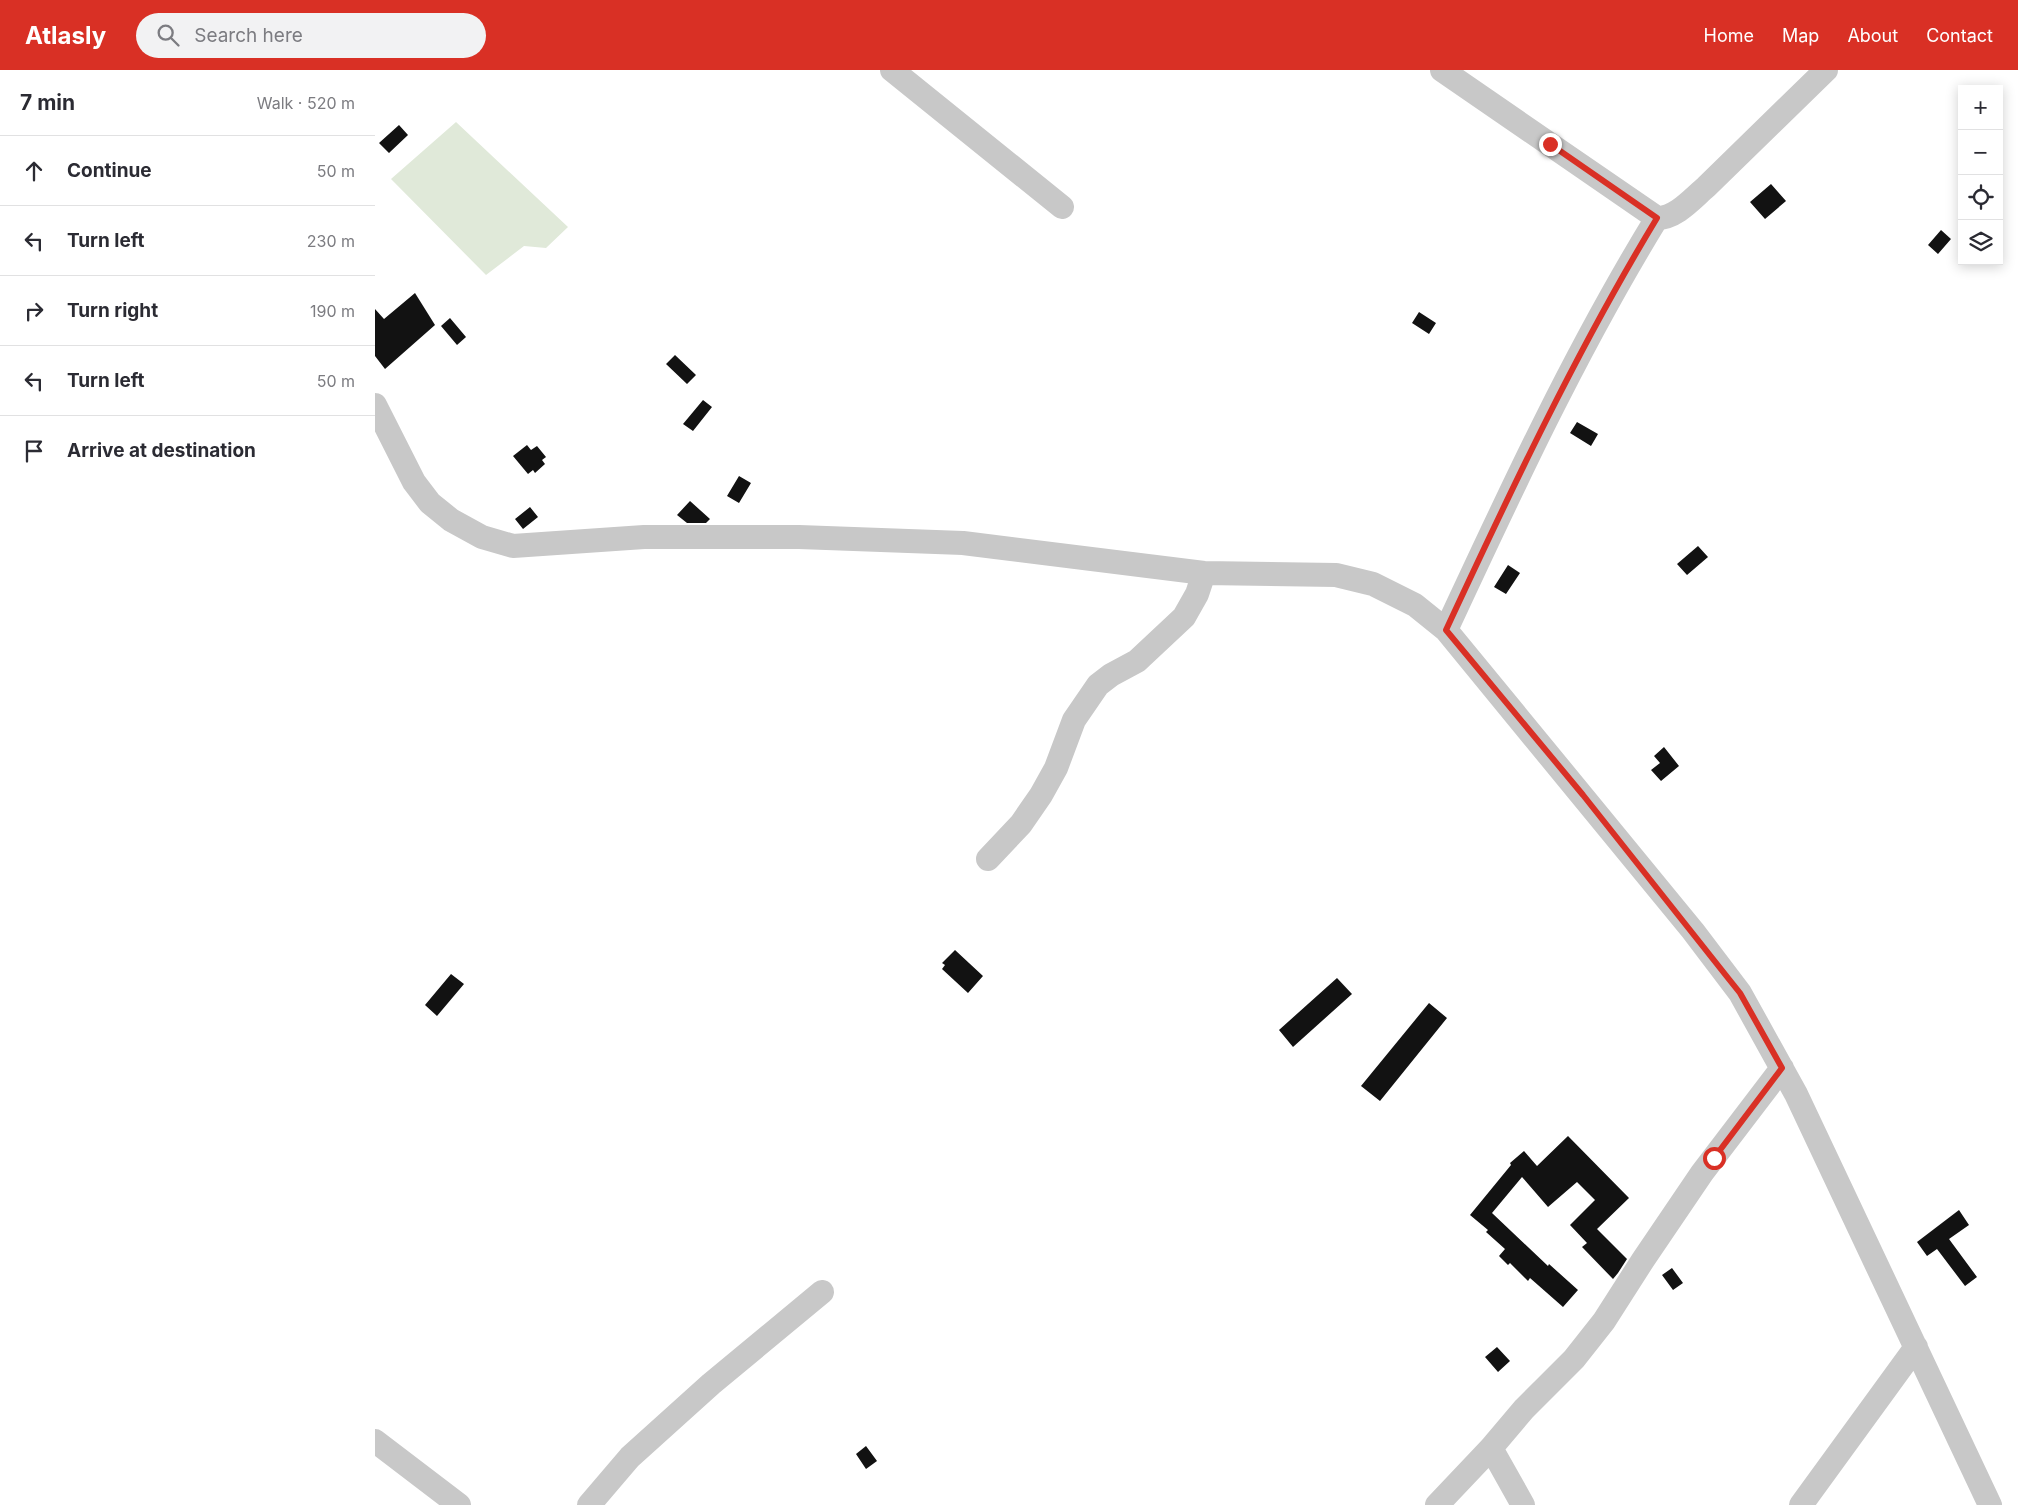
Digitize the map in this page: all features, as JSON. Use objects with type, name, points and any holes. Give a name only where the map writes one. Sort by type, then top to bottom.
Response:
[{"type":"street","points":[[892,70],[1062,206]]},
{"type":"street","points":[[1442,70],[1657,218],[1666,218],[1706,187],[1826,70]]},
{"type":"street","points":[[1446,630],[1534,442],[1594,329],[1657,218]]},
{"type":"street","points":[[375,405],[414,482],[430,503],[451,520],[482,537],[513,546],[644,537],[799,537],[963,543],[1204,573],[1336,575],[1373,584],[1415,605],[1446,630],[1711,954],[1740,993],[1801,1103],[1990,1505]]},
{"type":"street","points":[[988,859],[1021,824],[1041,795],[1056,768],[1074,720],[1098,685],[1111,675],[1137,661],[1184,617],[1197,594],[1204,573]]},
{"type":"street","points":[[1437,1505],[1491,1448],[1524,1409],[1574,1359],[1605,1321],[1643,1260],[1703,1173],[1782,1068]]},
{"type":"street","points":[[589,1505],[629,1457],[711,1384],[822,1292]]},
{"type":"street","points":[[1801,1505],[1916,1347]]},
{"type":"street","points":[[375,1440],[459,1505]]},
{"type":"street","points":[[1491,1448],[1523,1505]]},
{"type":"green space","points":[[456,122],[568,227],[546,248],[524,246],[486,275],[391,179]]},
{"type":"building","points":[[399,125],[408,135],[389,153],[379,143]]},
{"type":"building","points":[[1771,184],[1786,201],[1765,219],[1750,202]]},
{"type":"building","points":[[1941,230],[1951,239],[1938,254],[1928,245]]},
{"type":"building","points":[[415,293],[435,325],[385,369],[375,356],[375,309],[384,319]]},
{"type":"building","points":[[1419,312],[1436,323],[1429,334],[1412,323]]},
{"type":"building","points":[[450,318],[466,337],[457,345],[441,326]]},
{"type":"building","points":[[675,355],[696,375],[687,384],[666,364]]},
{"type":"building","points":[[703,400],[712,407],[693,431],[683,424]]},
{"type":"building","points":[[1577,422],[1598,434],[1591,446],[1570,433]]},
{"type":"building","points":[[527,445],[531,450],[537,446],[546,457],[542,460],[545,464],[535,473],[533,470],[528,474],[513,456]]},
{"type":"building","points":[[739,476],[751,483],[739,503],[727,496]]},
{"type":"building","points":[[690,501],[710,519],[706,523],[687,523],[677,515]]},
{"type":"building","points":[[530,507],[538,517],[523,529],[515,519]]},
{"type":"building","points":[[1698,546],[1708,557],[1687,575],[1677,564]]},
{"type":"building","points":[[1508,565],[1520,573],[1506,594],[1494,587]]},
{"type":"building","points":[[1664,747],[1679,766],[1661,781],[1651,770],[1660,763],[1654,756]]},
{"type":"building","points":[[955,950],[983,976],[968,993],[942,969],[945,965],[942,963]]},
{"type":"building","points":[[451,974],[464,984],[437,1016],[425,1005]]},
{"type":"building","points":[[1337,978],[1352,994],[1293,1047],[1279,1030]]},
{"type":"building","points":[[1429,1003],[1447,1018],[1380,1101],[1361,1086]]},
{"type":"building","points":[[1568,1136],[1629,1198],[1597,1229],[1627,1259],[1613,1279],[1582,1247],[1587,1243],[1570,1225],[1595,1200],[1577,1182],[1548,1207],[1522,1177],[1492,1213],[1548,1266],[1549,1264],[1578,1290],[1563,1307],[1530,1278],[1528,1281],[1510,1263],[1508,1265],[1499,1256],[1505,1249],[1486,1232],[1488,1230],[1470,1215],[1511,1165],[1510,1163],[1524,1151],[1537,1166]]},
{"type":"building","points":[[1959,1210],[1969,1225],[1949,1239],[1977,1277],[1965,1286],[1937,1249],[1927,1256],[1917,1242]]},
{"type":"building","points":[[1672,1268],[1683,1283],[1673,1290],[1662,1275]]},
{"type":"building","points":[[1497,1347],[1510,1361],[1498,1372],[1485,1357]]},
{"type":"building","points":[[866,1446],[877,1461],[866,1469],[856,1454]]},
{"type":"route","points":[[1550,144],[1657,218],[1594,329],[1534,442],[1446,630],[1693,931],[1740,993],[1782,1068],[1714,1158]]}]
